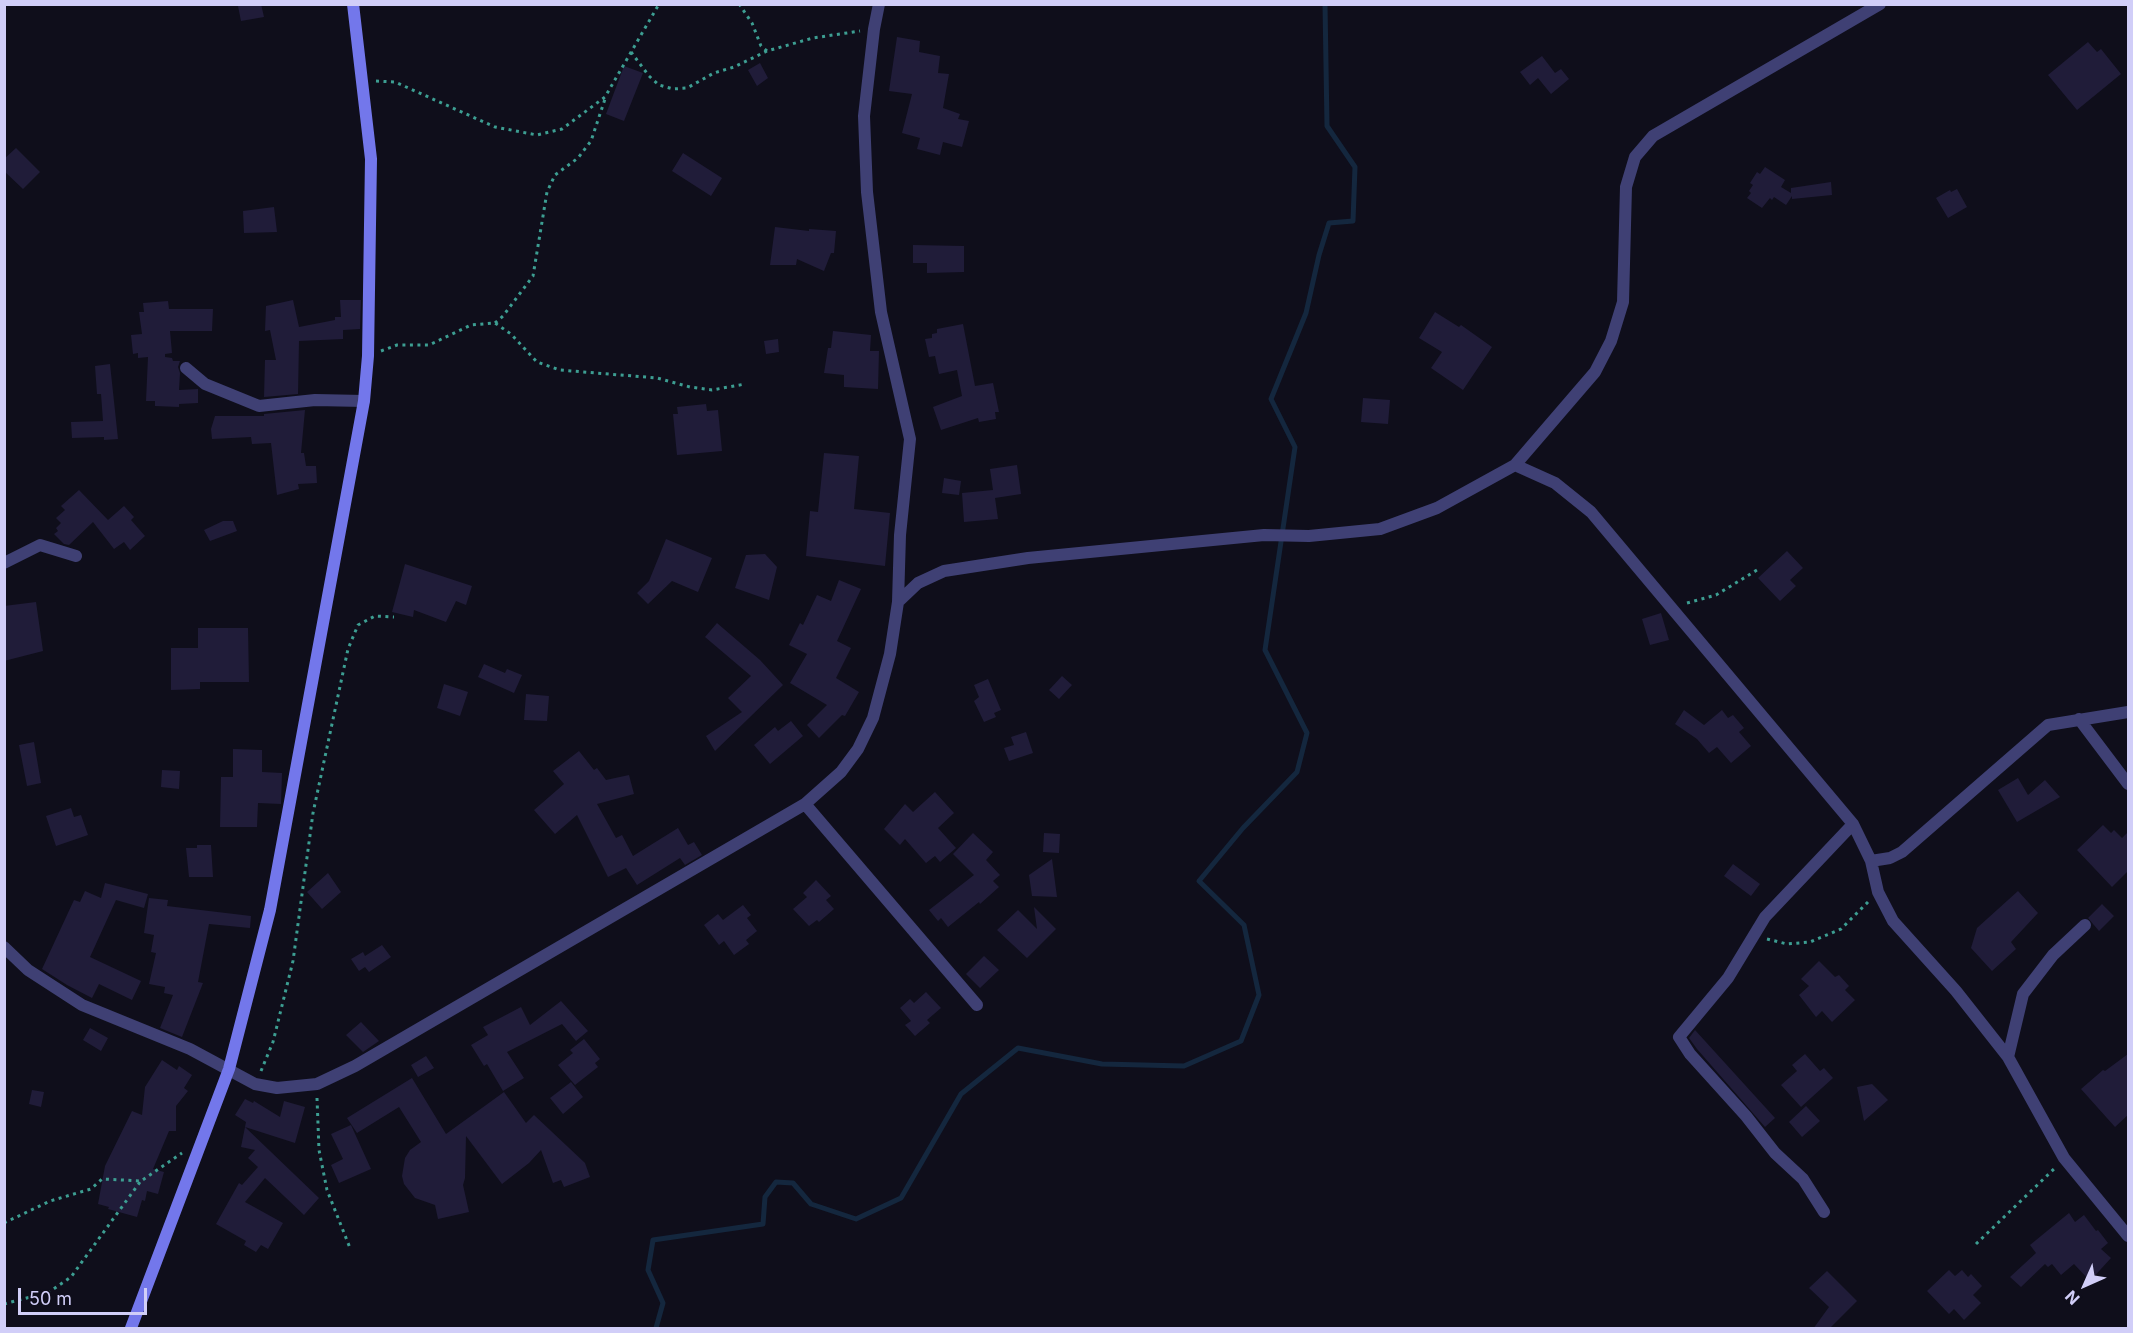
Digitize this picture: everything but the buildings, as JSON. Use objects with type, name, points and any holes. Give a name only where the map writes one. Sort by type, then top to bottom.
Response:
[{"type":"main road","points":[[131,1329],[229,1069],[270,910],[364,401],[368,356],[371,159],[353,4]]},
{"type":"street","points":[[4,947],[28,970],[82,1005],[190,1049],[255,1084],[277,1088],[316,1084],[355,1066],[805,804],[841,772],[858,749],[873,718],[890,654],[898,602],[900,535],[910,439],[880,312],[867,192],[864,116],[879,4]]},
{"type":"street","points":[[898,602],[918,583],[944,572],[1028,558],[1263,535],[1309,536],[1380,529],[1437,508],[1515,465],[1595,372],[1611,341],[1623,302],[1626,187],[1635,157],[1653,136],[1880,4]]},
{"type":"street","points":[[186,368],[205,384],[259,406],[315,400],[364,401]]},
{"type":"street","points":[[1515,465],[1555,483],[1591,512],[1853,824],[1871,861],[1878,892],[1893,921],[1956,991],[2008,1057],[2064,1158],[2128,1236]]},
{"type":"street","points":[[4,563],[40,546],[76,555]]},
{"type":"street","points":[[1871,861],[1890,858],[1902,852],[2048,725],[2128,712]]},
{"type":"street","points":[[2079,719],[2128,784]]},
{"type":"street","points":[[805,804],[977,1005]]},
{"type":"street","points":[[1824,1212],[1803,1179],[1775,1153],[1746,1116],[1690,1054],[1679,1036],[1728,978],[1765,917],[1853,824]]},
{"type":"street","points":[[2008,1057],[2023,994],[2053,955],[2085,925]]},
{"type":"path","points":[[368,356],[397,345],[429,345],[471,325],[495,323],[503,316],[533,276],[546,192],[555,175],[578,158],[591,141],[605,97],[659,4]]},
{"type":"path","points":[[739,4],[752,23],[761,46],[767,51]]},
{"type":"path","points":[[631,52],[659,85],[673,89],[687,88],[714,73],[734,67],[767,51],[813,38],[874,28]]},
{"type":"path","points":[[363,80],[395,82],[495,127],[537,135],[562,129],[605,97]]},
{"type":"path","points":[[495,323],[511,334],[537,362],[560,370],[657,378],[712,390],[745,384]]},
{"type":"path","points":[[1664,601],[1690,603],[1716,594],[1757,570]]},
{"type":"path","points":[[255,1084],[273,1042],[293,961],[313,813],[348,649],[358,625],[375,616],[394,617]]},
{"type":"path","points":[[1754,936],[1787,944],[1810,942],[1841,928],[1878,892]]},
{"type":"path","points":[[316,1084],[319,1150],[327,1190],[350,1248]]},
{"type":"path","points":[[4,1304],[49,1292],[71,1277],[141,1182],[204,1138]]},
{"type":"path","points":[[1976,1244],[2064,1158]]},
{"type":"path","points":[[4,1222],[50,1201],[91,1189],[102,1179],[141,1182]]},
{"type":"waterway","points":[[656,1328],[663,1303],[648,1270],[653,1240],[763,1224],[765,1197],[776,1182],[793,1183],[811,1204],[856,1219],[901,1198],[961,1094],[1018,1048],[1102,1064],[1184,1066],[1241,1041],[1259,995],[1244,925],[1199,881],[1243,828],[1297,772],[1307,733],[1265,650],[1295,447],[1271,399],[1306,313],[1329,223],[1353,221],[1355,167],[1327,126],[1325,4]]}]
